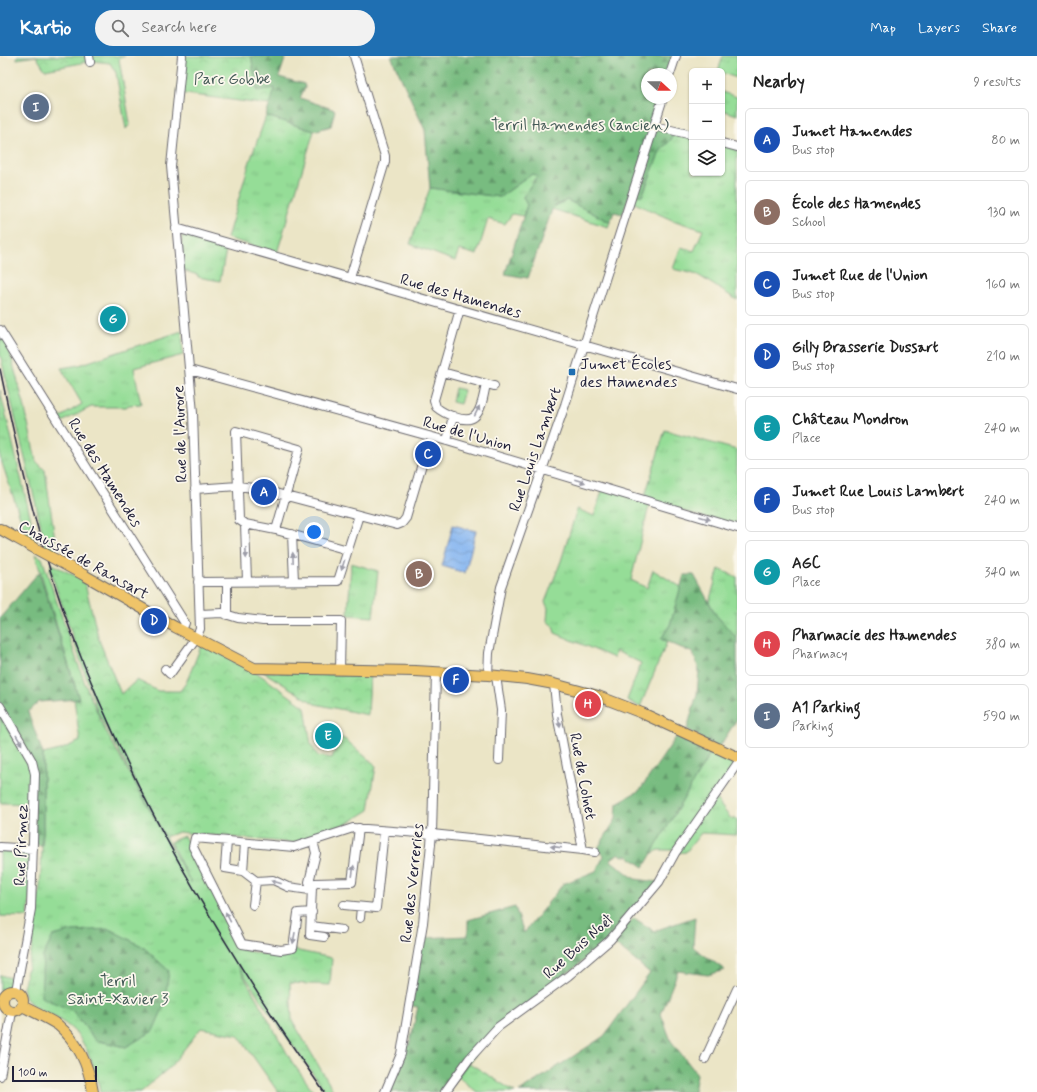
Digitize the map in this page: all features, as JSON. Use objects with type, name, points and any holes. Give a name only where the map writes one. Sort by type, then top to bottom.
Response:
[{"type":"main road","name":"Chaussée de Ransart","points":[[0,528],[196,638],[254,668],[436,673],[527,679],[554,684],[598,696],[627,707],[737,757]]},
{"type":"main road","points":[[16,991],[22,996],[22,1006],[18,1010],[12,1012],[6,1008],[2,995],[16,991]]},
{"type":"main road","points":[[22,1006],[58,1025],[71,1039],[82,1054],[91,1077],[93,1092]]},
{"type":"street","name":"Rue de l'Aurore","points":[[182,56],[171,166],[190,370],[200,614],[200,629],[196,638]]},
{"type":"street","points":[[350,278],[385,162],[385,156],[354,56]]},
{"type":"street","points":[[672,68],[676,56]]},
{"type":"street","name":"Rue Louis Lambert","points":[[499,760],[501,710],[492,676],[489,653],[501,587],[543,470],[661,104]]},
{"type":"street","points":[[654,126],[689,134]]},
{"type":"street","points":[[725,144],[737,147]]},
{"type":"street","name":"Rue des Hamendes","points":[[176,228],[737,389]]},
{"type":"street","points":[[442,372],[490,385],[474,417],[468,419],[453,416],[436,407],[434,400],[442,372],[460,309]]},
{"type":"street","name":"Rue des Hamendes","points":[[0,330],[185,623],[182,630]]},
{"type":"street","name":"Rue de l'Union","points":[[190,370],[447,441],[737,528]]},
{"type":"street","points":[[447,441],[453,416]]},
{"type":"street","points":[[276,530],[299,449],[236,432],[239,520],[245,524],[292,534],[348,550]]},
{"type":"street","points":[[195,488],[238,486],[287,495],[397,525],[402,523],[406,518],[430,437]]},
{"type":"street","points":[[198,582],[338,581],[359,515]]},
{"type":"street","points":[[245,524],[247,581]]},
{"type":"street","points":[[292,534],[294,582]]},
{"type":"street","points":[[227,582],[227,615]]},
{"type":"street","points":[[200,614],[227,615],[238,618],[263,620],[341,621],[340,670]]},
{"type":"street","points":[[165,669],[170,674],[196,638]]},
{"type":"street","name":"Rue des Verreries","points":[[385,1092],[401,1054],[423,923],[432,834],[436,673]]},
{"type":"street","name":"Rue de Colnet","points":[[554,684],[557,714],[584,850]]},
{"type":"street","name":"Rue Pirmez","points":[[0,706],[32,761],[35,774],[31,909],[16,991]]},
{"type":"street","name":"Rue Bois Noël","points":[[445,1092],[469,1059],[498,1027],[568,976],[610,940],[659,882],[675,853],[737,764]]},
{"type":"street","points":[[312,912],[298,913],[293,948],[281,950],[242,944],[193,847],[195,838],[294,847],[353,828],[359,828],[432,834],[595,852]]},
{"type":"street","points":[[227,841],[225,868],[243,871],[256,881],[273,880],[288,887],[310,890],[315,883],[352,882],[359,828]]},
{"type":"street","points":[[344,905],[376,908],[384,831]]},
{"type":"street","points":[[313,841],[316,853],[309,882],[312,887],[310,935],[324,937]]},
{"type":"street","points":[[243,871],[245,843]]},
{"type":"street","points":[[0,847],[33,849]]},
{"type":"street","points":[[253,905],[256,881]]},
{"type":"street","points":[[360,918],[361,907]]},
{"type":"street","points":[[311,926],[342,930]]},
{"type":"street","points":[[705,1059],[737,990]]},
{"type":"street","points":[[0,1076],[12,1012]]},
{"type":"green space","points":[[17,56],[36,56],[17,59]]},
{"type":"green space","points":[[36,56],[91,56],[92,61],[45,70]]},
{"type":"green space","points":[[91,56],[125,56],[119,59],[130,124],[126,129],[116,73],[110,63],[92,61]]},
{"type":"green space","name":"Parc Gobbe","points":[[182,56],[251,56],[257,91],[275,88],[270,105],[178,93]]},
{"type":"green space","points":[[251,56],[286,56],[279,77],[304,84],[305,87],[300,98],[335,110],[331,126],[314,131],[266,116],[275,88],[257,91]]},
{"type":"green space","name":"Terril Hamendes (ancien)","points":[[391,56],[675,56],[671,68],[641,68],[641,104],[659,104],[650,132],[659,129],[674,132],[671,140],[661,149],[642,196],[630,193],[623,214],[614,212],[610,222],[567,200],[553,207],[528,278],[505,274],[527,205],[523,197],[537,176],[532,174],[500,197],[430,188],[425,130]]},
{"type":"green space","points":[[723,56],[737,56],[737,78],[725,74],[725,68],[719,68]]},
{"type":"green space","points":[[725,93],[737,97],[737,115],[725,111]]},
{"type":"green space","points":[[266,116],[314,131],[277,253],[227,238],[249,164]]},
{"type":"green space","points":[[675,129],[689,132],[689,176],[725,176],[725,141],[737,144],[737,300],[698,275],[673,269],[681,247],[694,251],[703,230],[672,220],[630,201],[630,193],[642,196],[661,149],[671,140]]},
{"type":"green space","points":[[532,174],[537,176],[523,197],[527,205],[523,216],[512,214],[505,224],[488,219],[477,255],[459,250],[455,261],[410,244],[430,188],[500,197]]},
{"type":"green space","points":[[567,200],[610,222],[608,227],[552,209],[553,207]]},
{"type":"green space","points":[[186,233],[227,245],[220,281],[198,277],[198,275],[182,270],[182,236]]},
{"type":"green space","points":[[182,331],[183,355],[134,368],[141,404],[129,405],[126,407],[91,407],[62,422],[59,418],[82,404],[61,368],[79,365]]},
{"type":"green space","points":[[0,334],[7,342],[24,404],[36,461],[45,470],[57,553],[46,547],[0,354]]},
{"type":"green space","points":[[455,388],[464,390],[460,404],[452,402]]},
{"type":"green space","points":[[0,390],[36,541],[19,533],[23,526],[0,457]]},
{"type":"green space","points":[[665,430],[737,450],[737,528],[644,499]]},
{"type":"green space","points":[[603,488],[650,502],[631,580],[647,588],[653,570],[681,587],[670,625],[661,639],[667,642],[640,707],[627,700],[641,663],[616,651],[614,658],[555,633],[553,626],[547,621],[548,608],[545,602],[561,561],[577,509],[594,516]]},
{"type":"green space","points":[[35,554],[42,558],[85,684],[104,728],[191,883],[170,842],[184,836],[242,944],[242,950],[284,958],[289,952],[295,949],[332,958],[330,985],[290,983],[292,1020],[334,1092],[326,1092],[237,964],[292,1062],[314,1092],[278,1092],[238,1035],[201,1028],[170,1067],[141,1092],[100,1092],[91,1060],[84,1044],[75,1032],[54,1017],[32,1005],[26,999],[23,988],[32,948],[40,886],[43,833],[43,754],[60,750],[80,741],[74,699],[79,699]],"holes":[[[73,1011],[126,1047],[95,1040]]]},
{"type":"green space","points":[[351,563],[378,571],[373,617],[348,615]]},
{"type":"green space","points":[[51,564],[84,580],[99,640],[121,694],[137,680],[158,691],[180,691],[186,683],[202,644],[256,672],[305,707],[311,745],[318,756],[332,758],[340,737],[346,740],[376,766],[369,810],[348,823],[294,843],[178,832],[165,837],[98,712],[50,570]]},
{"type":"green space","points":[[719,569],[737,577],[737,635],[735,637],[716,615],[709,602]]},
{"type":"green space","points":[[39,572],[79,699],[39,702],[28,712],[43,754],[43,833],[41,846],[36,844],[32,770],[0,717],[0,618]]},
{"type":"green space","points":[[684,575],[694,575],[716,615],[735,636],[737,635],[737,719],[718,749],[687,729],[697,694],[699,670],[693,653],[661,639],[670,625]]},
{"type":"green space","points":[[262,671],[370,676],[368,715],[315,704]]},
{"type":"green space","points":[[0,717],[32,770],[35,804],[0,803]]},
{"type":"green space","points":[[679,733],[712,750],[644,867],[628,856],[622,856],[619,853],[610,860],[635,879],[659,882],[613,937],[634,918],[654,931],[695,917],[693,947],[725,970],[708,975],[678,971],[661,1014],[671,1041],[697,1074],[694,1092],[519,1092],[604,1036],[650,973],[610,940],[498,1027],[445,1092],[385,1092],[405,1045],[409,1046],[418,1007],[412,1006],[421,938],[468,936],[468,920],[515,907],[524,933],[563,884],[596,871],[604,856],[598,848],[616,819],[617,803],[640,790]]},
{"type":"green space","points":[[712,750],[737,764],[672,850],[659,850],[651,854]]},
{"type":"green space","points":[[715,798],[731,819],[737,819],[737,835],[701,833],[686,852],[675,853]]},
{"type":"green space","points":[[0,851],[28,853],[33,862],[28,917],[0,916]]},
{"type":"green space","name":"Terril Saint-Xavier 3","points":[[109,929],[142,946],[169,971],[164,1006],[153,1031],[126,1047],[95,1040],[73,1011],[41,997],[43,956],[53,936],[72,931]]},
{"type":"green space","points":[[0,975],[15,979],[12,988],[0,990]]},
{"type":"green space","points":[[466,1061],[515,1092],[477,1092],[457,1076]]},
{"type":"water","points":[[453,525],[476,531],[465,573],[442,566]]},
{"type":"railway","points":[[0,369],[14,435],[39,533],[70,629],[95,691],[122,751],[182,868],[250,982],[324,1092]]},
{"type":"place","name":"A1 Parking","points":[[36,107]]},
{"type":"place","name":"AGC","points":[[113,319]]},
{"type":"place","name":"Jumet Écoles des Hamendes","points":[[572,372]]},
{"type":"place","name":"Jumet Rue de l'Union","points":[[428,454]]},
{"type":"place","name":"Jumet Hamendes","points":[[264,492]]},
{"type":"place","name":"École des Hamendes","points":[[419,574]]},
{"type":"place","name":"Gilly Brasserie Dussart","points":[[154,621]]},
{"type":"place","name":"Jumet Rue Louis Lambert","points":[[456,680]]},
{"type":"place","name":"Pharmacie des Hamendes","points":[[588,704]]},
{"type":"place","name":"Château Mondron","points":[[328,736]]}]
